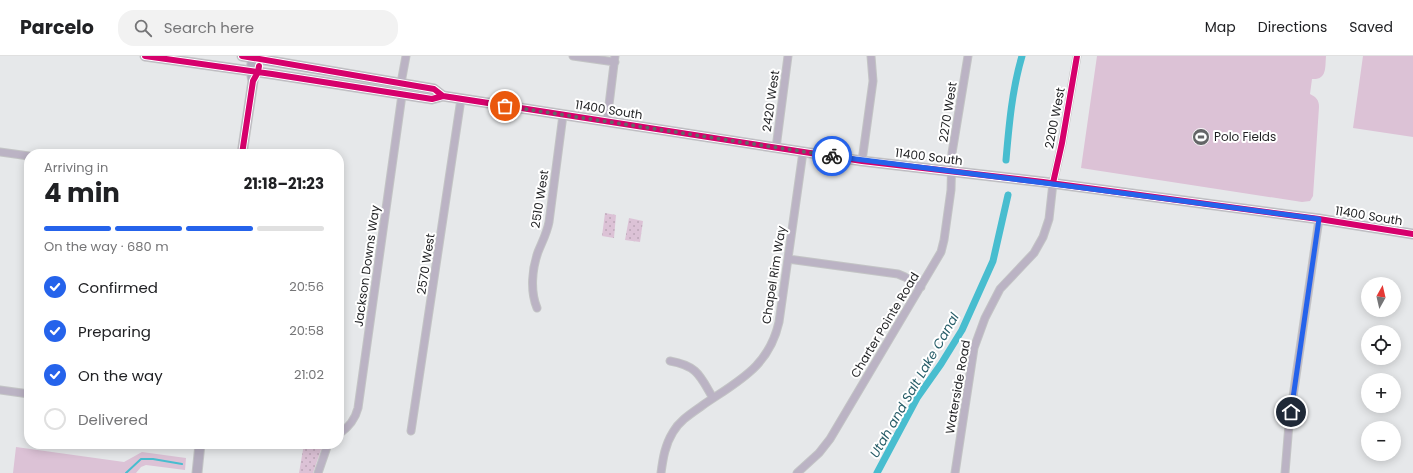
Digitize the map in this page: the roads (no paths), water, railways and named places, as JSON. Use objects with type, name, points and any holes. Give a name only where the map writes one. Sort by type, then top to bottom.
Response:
[{"type":"main road","name":"11400 South","points":[[145,56],[402,95],[432,99],[443,96],[862,161],[951,171],[1319,219],[1413,234]]},
{"type":"main road","name":"11400 South","points":[[242,56],[257,57],[434,89],[443,96]]},
{"type":"main road","points":[[243,149],[257,57]]},
{"type":"main road","points":[[197,473],[199,449]]},
{"type":"street","points":[[401,83],[406,56]]},
{"type":"street","points":[[573,56],[615,59],[607,121]]},
{"type":"street","name":"2420 West","points":[[776,148],[788,56]]},
{"type":"street","points":[[862,161],[873,81],[871,56]]},
{"type":"street","name":"2270 West","points":[[951,171],[952,153],[968,56]]},
{"type":"street","name":"2200 West","points":[[1053,184],[1064,136],[1077,56]]},
{"type":"street","name":"Jackson Downs Way","points":[[344,430],[354,420],[358,408],[402,95]]},
{"type":"street","name":"2570 West","points":[[412,431],[461,99]]},
{"type":"street","name":"2510 West","points":[[537,308],[533,299],[532,290],[534,268],[549,222],[563,115]]},
{"type":"street","points":[[0,152],[24,155]]},
{"type":"street","name":"Chapel Rim Way","points":[[661,473],[665,448],[674,430],[687,416],[749,373],[761,362],[770,349],[776,336],[803,152]]},
{"type":"street","name":"Charter Pointe Road","points":[[797,473],[819,453],[830,439],[938,258],[943,246],[952,187],[951,171]]},
{"type":"street","name":"Waterside Road","points":[[955,473],[974,348],[985,318],[1000,289],[1034,253],[1044,237],[1053,184]]},
{"type":"street","points":[[1285,473],[1289,424],[1319,219]]},
{"type":"street","points":[[788,259],[898,274],[921,287]]},
{"type":"street","points":[[670,361],[685,364],[693,368],[713,398]]},
{"type":"street","points":[[0,390],[24,393]]},
{"type":"street","points":[[318,473],[326,449]]},
{"type":"waterway","name":"Utah and Salt Lake Canal","points":[[1006,160],[1013,95],[1022,56]]},
{"type":"waterway","name":"Utah and Salt Lake Canal","points":[[877,473],[917,398],[941,364],[962,330],[993,261],[1008,195]]},
{"type":"waterway","points":[[126,473],[141,459],[153,459],[182,464]]},
{"type":"place","name":"Polo Fields","points":[[1201,137]]}]
